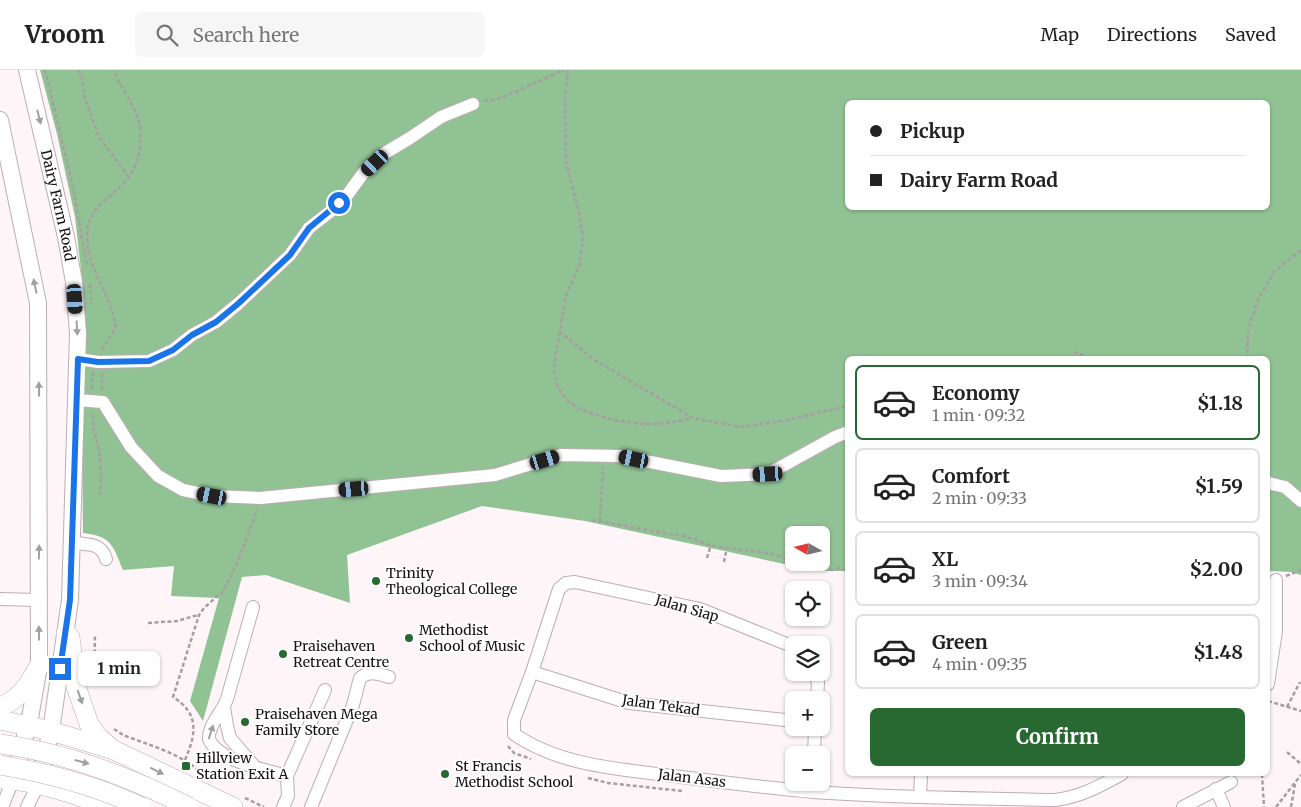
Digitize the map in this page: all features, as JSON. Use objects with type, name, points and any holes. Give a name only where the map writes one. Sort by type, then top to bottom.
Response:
[{"type":"highway","points":[[66,633],[70,637],[76,686],[89,724],[98,737],[114,750]]},
{"type":"highway","points":[[0,707],[17,698],[28,685],[39,666]]},
{"type":"highway","points":[[0,720],[51,731],[114,750],[236,801]]},
{"type":"highway","points":[[0,744],[91,765],[137,783],[188,807]]},
{"type":"highway","points":[[0,765],[71,781],[122,798],[141,807]]},
{"type":"highway","points":[[6,780],[64,790],[110,807]]},
{"type":"main road","name":"Dairy Farm Road","points":[[27,70],[68,246],[74,282],[78,359],[70,600],[51,731],[38,785]]},
{"type":"main road","points":[[0,120],[6,172],[38,303],[40,435],[39,666],[27,725],[6,780]]},
{"type":"street","points":[[78,359],[149,361],[173,350],[192,335],[216,322],[239,303],[290,255],[309,228],[331,211],[348,194],[364,172],[385,153],[441,117],[473,104]]},
{"type":"street","points":[[76,400],[103,402],[131,447],[158,476],[183,490],[212,496],[260,498],[495,475],[561,455],[620,456],[721,476],[768,474],[845,433]]},
{"type":"street","points":[[1270,483],[1285,487],[1301,501]]},
{"type":"street","points":[[72,543],[96,546],[104,552],[106,560]]},
{"type":"street","points":[[1270,671],[1276,631],[1276,580]]},
{"type":"street","name":"Jalan Siap","points":[[575,582],[700,609],[785,643]]},
{"type":"street","name":"Jalan Asas","points":[[575,582],[566,583],[559,590],[514,720],[514,734],[531,745],[585,763],[719,782],[785,786]]},
{"type":"street","points":[[0,599],[38,600]]},
{"type":"street","points":[[253,607],[224,708],[209,732],[210,743],[229,757],[288,776]]},
{"type":"street","points":[[311,807],[355,698],[360,678],[373,672],[389,677]]},
{"type":"street","name":"Jalan Tekad","points":[[532,672],[629,703],[785,720]]},
{"type":"street","points":[[283,807],[288,796],[288,776],[325,690]]},
{"type":"street","points":[[224,708],[226,726],[230,738],[254,766]]},
{"type":"street","points":[[920,797],[921,776]]},
{"type":"street","name":"Jalan Asas","points":[[830,789],[920,797],[1052,803],[1087,792],[1118,776]]},
{"type":"street","points":[[2,807],[6,780]]},
{"type":"street","points":[[1183,807],[1232,782]]},
{"type":"street","points":[[28,807],[38,785]]},
{"type":"street","points":[[1216,789],[1224,807]]},
{"type":"path","points":[[78,70],[82,78],[85,99],[99,137],[128,177]]},
{"type":"path","points":[[103,402],[102,350],[116,327],[110,305],[92,267],[87,237],[90,218],[96,208],[128,177],[134,167],[139,148],[141,126],[131,101],[118,82],[114,70]]},
{"type":"path","points":[[473,104],[501,98],[566,70],[566,163],[579,212],[583,239],[579,266],[566,296],[560,332],[555,364],[555,378],[559,390],[568,401],[590,412],[621,421],[658,424],[693,418]]},
{"type":"path","points":[[1247,356],[1248,330],[1258,300],[1274,272],[1301,250]]},
{"type":"path","points":[[560,332],[593,359],[693,418],[741,427],[782,421],[845,407]]},
{"type":"path","points":[[1073,356],[1079,352],[1085,356]]},
{"type":"path","points":[[600,522],[603,474]]},
{"type":"path","points":[[185,760],[193,738],[194,725],[188,710],[173,697],[199,615],[223,591],[231,576],[239,559],[260,498]]},
{"type":"path","points":[[592,520],[682,535],[713,546],[768,553],[785,558]]},
{"type":"path","points":[[707,558],[710,548]]},
{"type":"path","points":[[724,562],[726,552]]},
{"type":"path","points":[[830,570],[838,568],[845,570]]},
{"type":"path","points":[[1276,580],[1301,570]]},
{"type":"path","points":[[148,623],[177,621],[199,615]]},
{"type":"path","points":[[95,693],[93,684],[96,634]]},
{"type":"path","points":[[1287,707],[1300,682]]},
{"type":"path","points":[[1270,702],[1301,711]]},
{"type":"path","points":[[111,727],[123,735],[185,760],[198,768],[205,778]]},
{"type":"path","points":[[1287,752],[1301,764]]},
{"type":"path","points":[[1276,807],[1301,775]]},
{"type":"path","points":[[1262,776],[1264,807]]},
{"type":"path","points":[[1291,807],[1296,783]]},
{"type":"path","points":[[236,801],[264,807]]},
{"type":"green space","points":[[40,70],[1301,70],[1301,575],[1291,572],[1270,571],[1270,356],[845,356],[845,571],[830,571],[830,526],[785,526],[785,564],[585,521],[482,506],[347,555],[350,603],[266,575],[242,577],[203,721],[190,701],[219,598],[171,596],[174,566],[123,570],[114,549],[106,540],[93,534],[83,533],[82,431],[85,305],[75,217],[57,134]]},
{"type":"place","name":"Trinity Theological College","points":[[376,581]]},
{"type":"place","name":"Methodist School of Music","points":[[409,638]]},
{"type":"place","name":"Praisehaven Retreat Centre","points":[[283,654]]},
{"type":"place","name":"Praisehaven Mega Family Store","points":[[245,722]]},
{"type":"place","name":"Hillview Station Exit A","points":[[186,766]]},
{"type":"place","name":"St Francis Methodist School","points":[[445,774]]},
{"type":"route","points":[[60,669],[70,600],[78,359],[98,362],[149,361],[173,350],[192,335],[216,322],[239,303],[290,255],[309,228],[339,203]]}]
